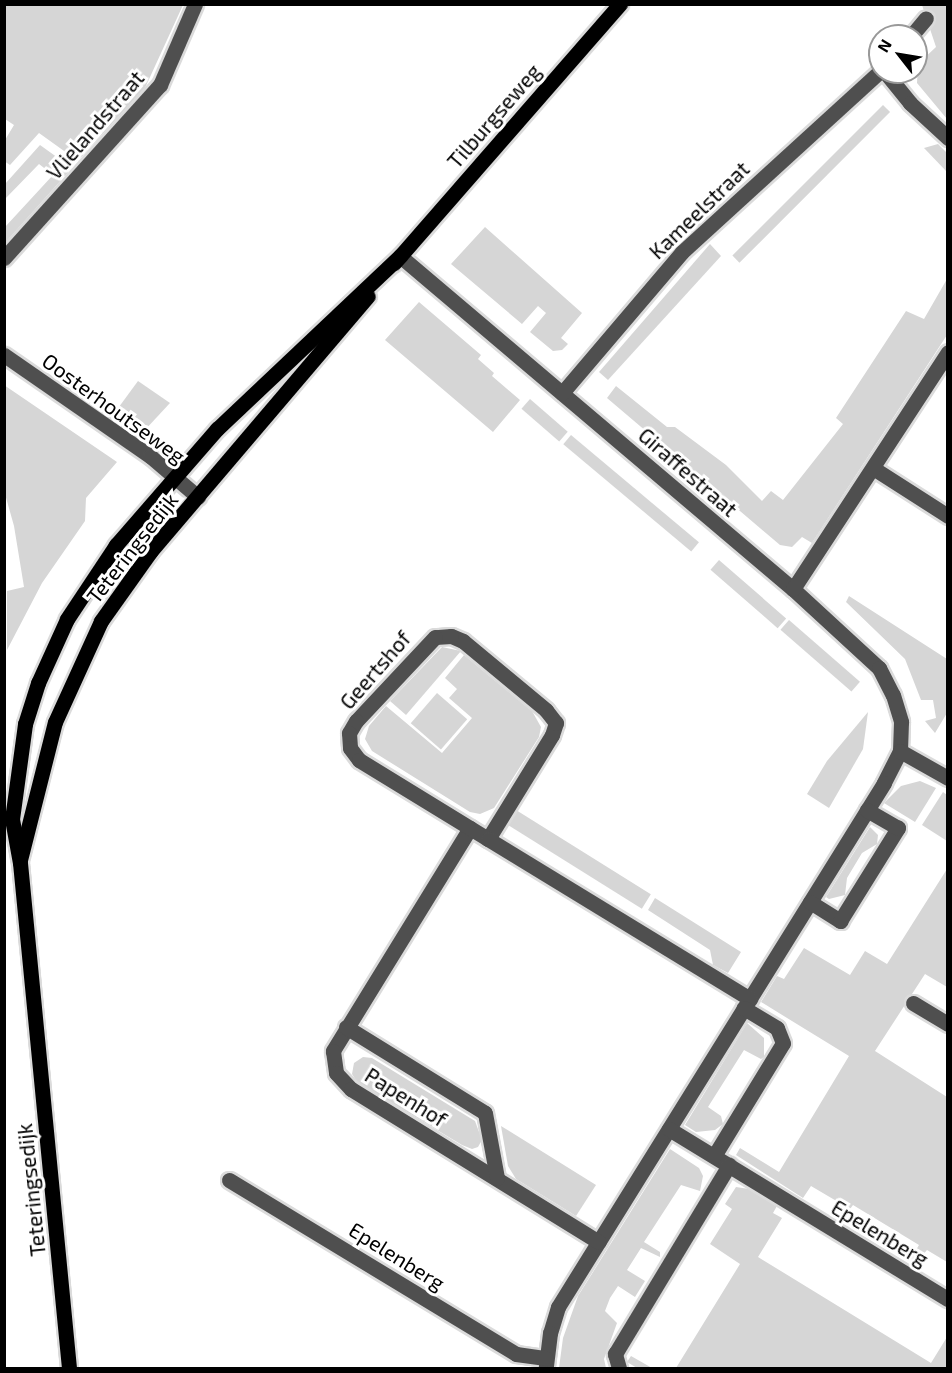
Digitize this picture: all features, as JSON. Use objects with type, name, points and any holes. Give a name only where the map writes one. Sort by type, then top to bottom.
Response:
[{"type":"main road","name":"Tilburgseweg","points":[[198,497],[400,256],[620,4]]},
{"type":"main road","name":"Tilburgseweg","points":[[175,478],[217,429],[400,256]]},
{"type":"main road","name":"Teteringsedijk","points":[[69,1368],[20,863],[12,819],[15,775],[38,683],[68,619],[96,573],[175,478]]},
{"type":"main road","name":"Teteringsedijk","points":[[20,863],[55,722],[76,670],[124,585],[198,497]]},
{"type":"street","name":"Vlielandstraat","points":[[4,258],[160,85],[195,4]]},
{"type":"street","points":[[921,24],[926,18]]},
{"type":"street","name":"Kameelstraat","points":[[562,393],[682,252],[868,81]]},
{"type":"street","points":[[895,84],[910,103],[948,138]]},
{"type":"street","name":"Giraffestraat","points":[[400,256],[793,590],[879,668],[893,695],[901,722],[900,751]]},
{"type":"street","points":[[793,590],[948,352]]},
{"type":"street","name":"Oosterhoutseweg","points":[[4,355],[198,497]]},
{"type":"street","points":[[873,468],[948,516]]},
{"type":"street","name":"Geertshof","points":[[488,839],[552,735],[555,723],[546,710],[463,641],[451,636],[435,637],[356,721],[350,733],[350,748],[359,760],[747,1003]]},
{"type":"street","points":[[900,751],[947,776]]},
{"type":"street","name":"Epelenberg","points":[[229,1180],[516,1354],[546,1363],[558,1307],[867,810],[900,751]]},
{"type":"street","points":[[810,902],[840,921],[898,828],[867,810]]},
{"type":"street","name":"Papenhof","points":[[470,828],[333,1051],[336,1073],[351,1089],[599,1242]]},
{"type":"street","points":[[714,1156],[783,1043],[777,1028],[747,1003]]},
{"type":"street","points":[[913,1003],[948,1024]]},
{"type":"street","name":"Papenhof","points":[[346,1028],[485,1113],[497,1178]]},
{"type":"street","name":"Epelenberg","points":[[669,1129],[948,1299]]},
{"type":"street","points":[[619,1368],[615,1354],[729,1166]]},
{"type":"shaded area","points":[[4,5],[183,5],[145,88],[78,161],[39,133],[10,165],[4,161],[5,140],[14,125],[5,119]]},
{"type":"shaded area","points":[[922,5],[947,5],[947,119],[918,84],[928,84],[928,55],[936,47]]},
{"type":"shaded area","points":[[883,105],[890,112],[739,263],[732,256]]},
{"type":"shaded area","points":[[938,144],[947,153],[947,172],[924,148]]},
{"type":"shaded area","points":[[40,145],[72,168],[5,243],[5,227],[53,175],[39,164],[5,199],[5,184]]},
{"type":"shaded area","points":[[485,227],[582,313],[561,338],[568,344],[562,350],[553,351],[530,332],[546,313],[538,306],[522,324],[451,264]]},
{"type":"shaded area","points":[[710,244],[721,256],[608,380],[599,372]]},
{"type":"shaded area","points":[[947,279],[947,335],[812,543],[802,537],[792,547],[780,545],[607,398],[616,386],[667,427],[675,427],[726,465],[762,501],[771,491],[783,500],[843,424],[836,418],[906,311],[924,319]]},
{"type":"shaded area","points":[[419,302],[481,355],[478,359],[494,373],[492,376],[520,400],[493,432],[385,340]]},
{"type":"shaded area","points":[[138,381],[170,403],[144,431],[116,411]]},
{"type":"shaded area","points":[[4,385],[117,462],[86,498],[85,521],[42,583],[7,650],[7,591],[24,587],[14,526],[5,494]]},
{"type":"shaded area","points":[[530,399],[568,432],[559,442],[521,409]]},
{"type":"shaded area","points":[[571,435],[699,542],[691,552],[563,444]]},
{"type":"shaded area","points":[[719,560],[786,618],[778,628],[710,570]]},
{"type":"shaded area","points":[[849,596],[947,659],[947,713],[935,733],[925,721],[936,718],[933,700],[921,700],[905,659],[846,602]]},
{"type":"shaded area","points":[[789,620],[860,682],[851,691],[780,630]]},
{"type":"shaded area","points":[[442,647],[461,651],[406,715],[390,701]]},
{"type":"shaded area","points":[[464,655],[532,711],[541,727],[539,737],[494,808],[480,814],[470,812],[372,751],[365,739],[369,726],[386,706],[442,753],[472,718],[449,698],[457,689],[445,678]]},
{"type":"shaded area","points":[[437,693],[467,719],[441,749],[411,723]]},
{"type":"shaded area","points":[[868,712],[863,749],[829,808],[807,794],[827,761]]},
{"type":"shaded area","points":[[920,781],[936,788],[915,822],[884,803],[901,786]]},
{"type":"shaded area","points":[[943,792],[947,795],[947,841],[922,825]]},
{"type":"shaded area","points":[[516,810],[651,894],[642,909],[507,824]]},
{"type":"shaded area","points":[[870,827],[878,835],[877,844],[862,853],[847,878],[845,895],[829,899],[826,897]]},
{"type":"shaded area","points":[[947,869],[947,987],[925,974],[875,1051],[947,1097],[947,1262],[927,1250],[914,1265],[910,1260],[919,1245],[853,1205],[850,1209],[811,1186],[803,1198],[736,1155],[740,1148],[779,1172],[849,1056],[761,1002],[777,976],[784,979],[804,948],[850,975],[865,951],[887,964]]},
{"type":"shaded area","points":[[655,898],[741,952],[728,973],[713,965],[710,950],[648,910]]},
{"type":"shaded area","points":[[747,1023],[764,1038],[764,1057],[761,1059],[744,1050],[708,1107],[721,1116],[723,1124],[715,1130],[696,1132],[685,1125]]},
{"type":"shaded area","points":[[363,1057],[372,1058],[475,1121],[482,1140],[478,1147],[472,1149],[462,1145],[357,1082],[352,1074],[354,1063]]},
{"type":"shaded area","points":[[501,1126],[596,1185],[576,1216],[516,1179],[508,1166]]},
{"type":"shaded area","points":[[670,1149],[699,1168],[703,1176],[700,1191],[681,1185],[644,1242],[660,1252],[660,1257],[641,1248],[627,1270],[645,1281],[635,1297],[618,1286],[610,1298],[605,1311],[617,1323],[604,1359],[606,1368],[559,1368],[563,1338],[578,1296]]},
{"type":"shaded area","points":[[736,1187],[749,1189],[777,1206],[773,1213],[782,1218],[758,1257],[931,1363],[947,1337],[947,1368],[676,1368],[740,1264],[710,1244],[732,1209],[725,1204]]},
{"type":"shaded area","points":[[631,1356],[652,1368],[637,1368],[627,1362]]}]
